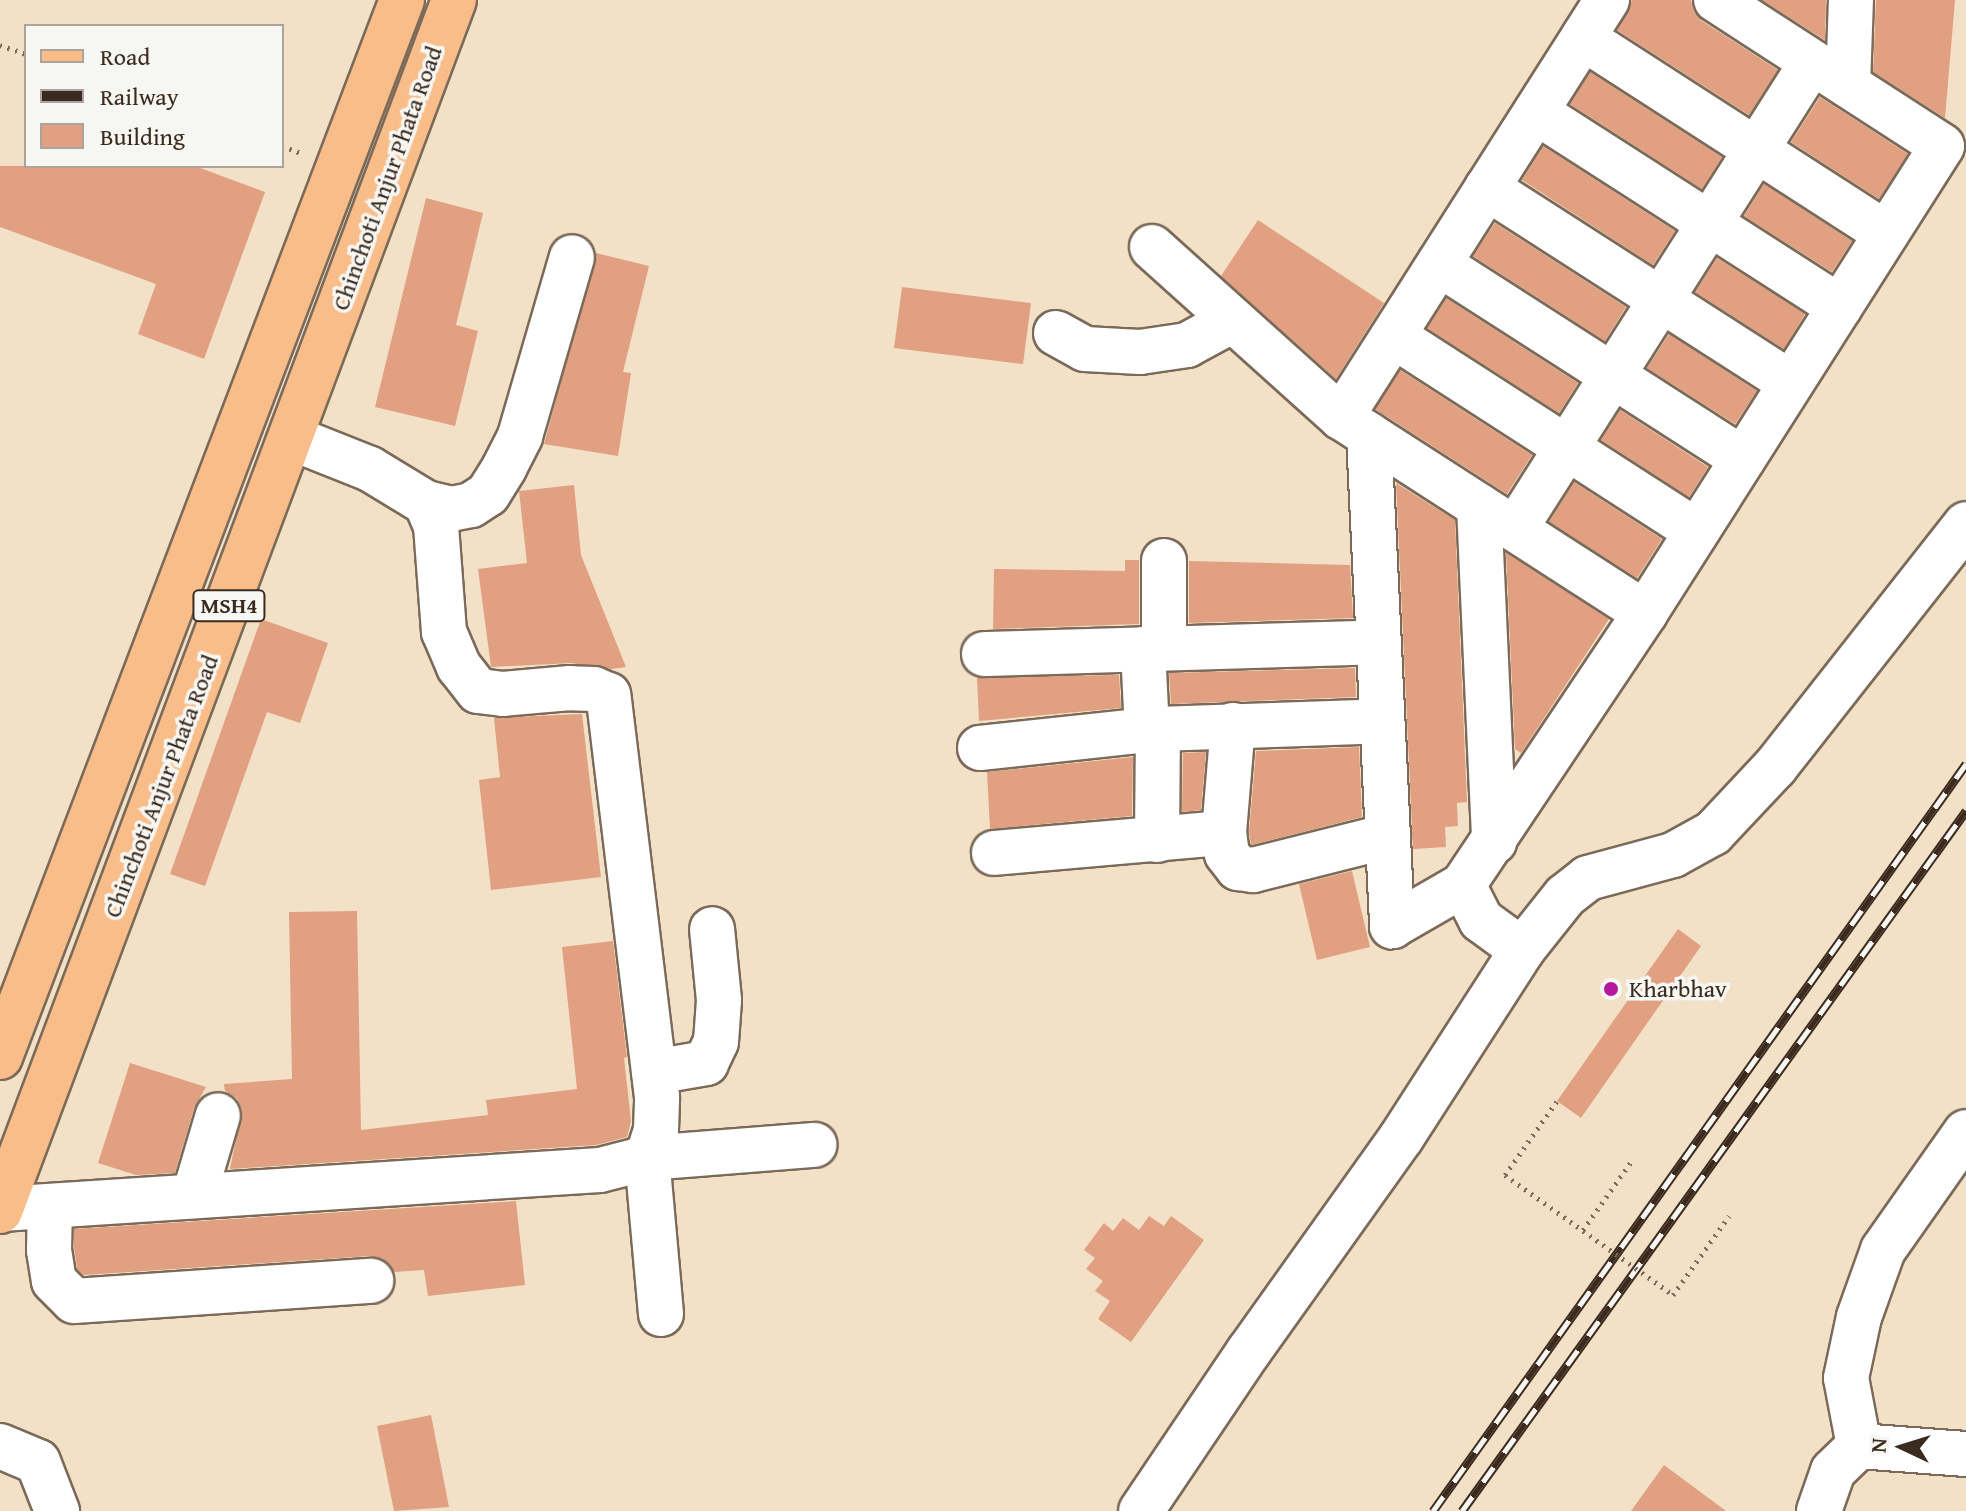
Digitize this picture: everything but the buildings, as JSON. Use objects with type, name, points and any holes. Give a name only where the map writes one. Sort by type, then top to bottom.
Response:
[{"type":"main road","name":"Chinchoti Anjur Phata Road","points":[[0,1057],[402,0]]},
{"type":"main road","name":"Chinchoti Anjur Phata Road","points":[[0,1210],[454,0]]},
{"type":"street","points":[[1607,0],[1395,337],[1355,426],[1379,642],[1392,926],[1463,885],[1494,842],[1645,613],[1942,146],[1716,0]]},
{"type":"street","points":[[1848,85],[1851,0]]},
{"type":"street","points":[[1583,38],[1886,233]]},
{"type":"street","points":[[1515,529],[1812,62]]},
{"type":"street","points":[[1536,112],[1840,307]]},
{"type":"street","points":[[1487,188],[1791,383]]},
{"type":"street","points":[[1152,247],[1355,426],[1645,613]]},
{"type":"street","points":[[292,438],[370,469],[426,503],[451,509],[471,505],[488,494],[520,436],[572,257]]},
{"type":"street","points":[[1439,264],[1743,459]]},
{"type":"street","points":[[1056,333],[1085,349],[1140,352],[1187,345],[1233,320]]},
{"type":"street","points":[[1395,337],[1696,531]]},
{"type":"street","points":[[426,503],[436,526],[444,632],[459,667],[478,691],[491,694],[570,688],[594,689],[608,695],[654,1072],[656,1130],[647,1158],[661,1314]]},
{"type":"street","points":[[1479,506],[1494,842]]},
{"type":"street","points":[[1141,1511],[1249,1351],[1401,1138],[1522,950],[1565,896],[1588,878],[1673,855],[1713,833],[1775,767],[1966,524]]},
{"type":"street","points":[[1157,840],[1153,649],[1164,561]]},
{"type":"street","points":[[984,654],[1379,642]]},
{"type":"street","points":[[980,748],[1153,730],[1382,721]]},
{"type":"street","points":[[1233,725],[1224,833],[1227,854],[1238,868],[1253,870],[1388,836]]},
{"type":"street","points":[[994,853],[1224,833]]},
{"type":"street","points":[[1463,885],[1481,920],[1522,950]]},
{"type":"street","points":[[654,1072],[706,1063],[716,1042],[719,1000],[712,929]]},
{"type":"street","points":[[194,1196],[218,1115]]},
{"type":"street","points":[[1859,1446],[1846,1378],[1859,1317],[1883,1250],[1966,1132]]},
{"type":"street","points":[[0,1210],[600,1170],[647,1158],[814,1145]]},
{"type":"street","points":[[50,1206],[49,1250],[54,1281],[61,1292],[74,1301],[371,1281]]},
{"type":"street","points":[[0,1446],[38,1462],[57,1511]]},
{"type":"street","points":[[1819,1511],[1833,1471],[1859,1446],[1966,1454]]},
{"type":"path","points":[[0,45],[24,53]]},
{"type":"path","points":[[1557,1101],[1505,1175],[1673,1295],[1729,1216]]},
{"type":"path","points":[[1583,1230],[1631,1162]]},
{"type":"railway","points":[[1433,1511],[1966,764]]},
{"type":"railway","points":[[1462,1511],[1966,811]]},
{"type":"place","name":"Kharbhav","points":[[1611,989]]}]
